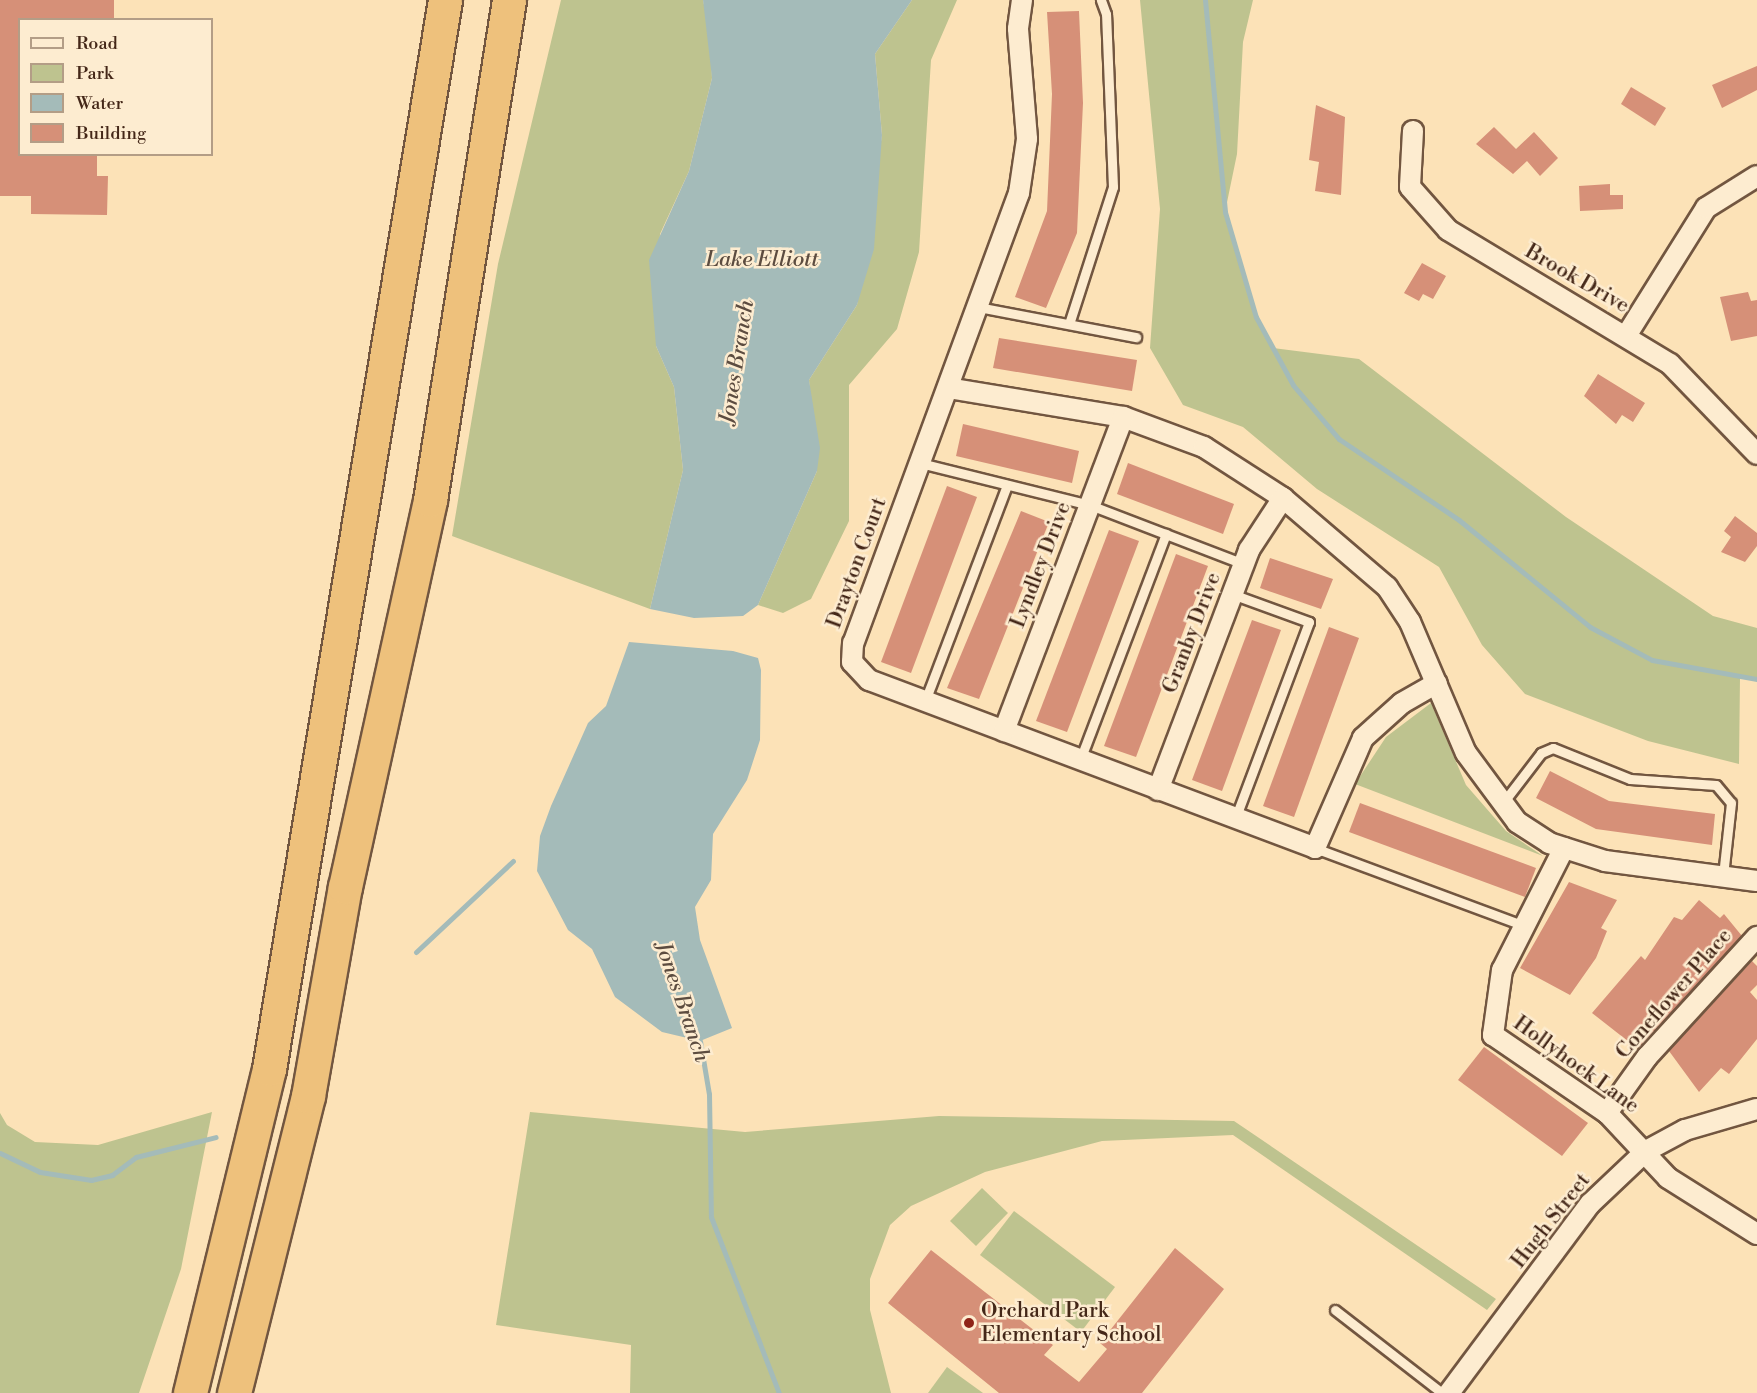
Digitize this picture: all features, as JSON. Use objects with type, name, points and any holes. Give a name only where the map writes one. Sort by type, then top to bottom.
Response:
[{"type":"highway","points":[[190,1393],[269,1069],[445,0]]},
{"type":"highway","points":[[234,1393],[308,1096],[345,887],[430,500],[509,0]]},
{"type":"street","name":"Drayton Court","points":[[1022,0],[1018,29],[1025,149],[1019,193],[853,643],[852,662],[869,680],[1316,848]]},
{"type":"street","name":"Brook Drive","points":[[1413,131],[1410,187],[1448,230],[1670,364],[1757,454]]},
{"type":"street","points":[[1626,336],[1706,208],[1757,176]]},
{"type":"street","points":[[948,388],[1123,417],[1204,447],[1283,498],[1387,587],[1437,682],[1466,753],[1517,822],[1564,848],[1605,861],[1757,881]]},
{"type":"street","name":"Lyndley Drive","points":[[1004,731],[1123,417]]},
{"type":"street","name":"Granby Drive","points":[[1158,790],[1244,564],[1283,498]]},
{"type":"street","points":[[1316,848],[1363,738],[1402,703],[1437,682]]},
{"type":"street","name":"Hollyhock Lane","points":[[1564,848],[1502,970],[1493,1035],[1607,1113],[1646,1151],[1668,1178],[1757,1234]]},
{"type":"street","name":"Coneflower Place","points":[[1607,1113],[1647,1057],[1757,938]]},
{"type":"street","name":"Hugh Street","points":[[1449,1393],[1590,1204],[1646,1151],[1685,1130],[1757,1109]]},
{"type":"lane","points":[[1070,324],[1113,187],[1106,14],[1101,0]]},
{"type":"lane","points":[[488,131],[518,32]]},
{"type":"lane","points":[[978,307],[1136,337]]},
{"type":"lane","points":[[920,463],[1090,505],[1244,564]]},
{"type":"lane","points":[[925,701],[1007,485]]},
{"type":"lane","points":[[1080,760],[1166,534]]},
{"type":"lane","points":[[1232,594],[1309,622],[1234,819]]},
{"type":"lane","points":[[1502,804],[1541,753],[1553,748],[1629,779],[1716,785],[1731,803],[1723,876]]},
{"type":"lane","points":[[1316,848],[1525,926]]},
{"type":"lane","points":[[1335,1310],[1442,1393]]},
{"type":"green space","points":[[561,0],[703,0],[710,34],[712,78],[689,171],[660,234],[656,346],[674,387],[683,470],[650,609],[452,536],[498,264]]},
{"type":"green space","points":[[912,0],[957,0],[931,60],[919,252],[897,329],[849,385],[849,521],[811,599],[783,613],[758,605],[817,471],[809,380],[857,305],[882,135],[875,54]]},
{"type":"green space","points":[[1140,0],[1253,0],[1243,42],[1237,154],[1225,212],[1256,317],[1273,348],[1359,359],[1566,517],[1713,616],[1757,628],[1757,679],[1740,678],[1739,764],[1648,741],[1525,694],[1482,645],[1439,567],[1317,489],[1243,427],[1183,405],[1150,348],[1160,209]]},
{"type":"green space","points":[[1431,703],[1466,785],[1506,831],[1543,856],[1355,784],[1386,737]]},
{"type":"green space","points":[[212,1112],[181,1269],[139,1393],[0,1393],[0,1113],[7,1125],[35,1142],[98,1145]]},
{"type":"green space","points":[[530,1112],[745,1132],[939,1116],[1234,1121],[1496,1299],[1487,1310],[1233,1135],[1102,1141],[985,1172],[911,1206],[890,1225],[870,1279],[870,1310],[891,1393],[630,1393],[631,1345],[496,1325]]},
{"type":"green space","points":[[982,1188],[1008,1213],[976,1246],[950,1221]]},
{"type":"green space","points":[[1014,1211],[1115,1287],[1081,1332],[980,1255]]},
{"type":"green space","points":[[947,1367],[983,1393],[928,1393]]},
{"type":"water","name":"Lake Elliott","points":[[703,0],[912,0],[875,54],[882,135],[874,249],[857,305],[809,380],[820,448],[817,471],[758,605],[743,616],[694,618],[650,609],[683,470],[674,387],[656,346],[649,260],[689,171],[712,78]]},
{"type":"water","points":[[629,642],[733,651],[758,658],[761,670],[760,740],[747,780],[713,834],[711,880],[695,907],[700,940],[732,1028],[700,1041],[662,1032],[615,997],[592,949],[568,930],[537,871],[540,836],[551,806],[588,723],[606,706]]},
{"type":"building","points":[[0,0],[114,0],[114,18],[18,18],[18,156],[97,156],[97,176],[108,176],[107,215],[31,214],[31,196],[0,196]]},
{"type":"building","points":[[1079,11],[1083,103],[1077,233],[1046,308],[1015,297],[1047,211],[1052,94],[1047,12]]},
{"type":"building","points":[[1757,66],[1757,90],[1722,108],[1712,85]]},
{"type":"building","points":[[1631,87],[1666,108],[1655,126],[1621,104]]},
{"type":"building","points":[[1316,105],[1345,117],[1341,195],[1315,191],[1319,162],[1309,160]]},
{"type":"building","points":[[1494,127],[1516,149],[1534,132],[1558,158],[1540,176],[1527,161],[1513,174],[1476,144]]},
{"type":"building","points":[[1610,184],[1610,195],[1623,195],[1623,209],[1580,211],[1579,186]]},
{"type":"building","points":[[1422,263],[1446,276],[1433,299],[1423,294],[1419,301],[1404,293]]},
{"type":"building","points":[[1748,292],[1751,301],[1757,300],[1757,336],[1731,341],[1720,297]]},
{"type":"building","points":[[999,338],[1137,360],[1132,391],[993,368]]},
{"type":"building","points":[[1598,374],[1645,403],[1633,422],[1622,415],[1616,424],[1584,396]]},
{"type":"building","points":[[963,424],[1079,451],[1072,483],[956,456]]},
{"type":"building","points":[[1128,463],[1234,504],[1223,534],[1117,494]]},
{"type":"building","points":[[947,486],[977,497],[911,673],[881,662]]},
{"type":"building","points":[[1021,511],[1049,522],[979,699],[947,688]]},
{"type":"building","points":[[1735,516],[1757,533],[1757,546],[1745,562],[1721,552],[1731,537],[1724,531]]},
{"type":"building","points":[[1109,530],[1139,541],[1067,732],[1036,721]]},
{"type":"building","points":[[1176,554],[1208,566],[1136,757],[1104,746]]},
{"type":"building","points":[[1270,558],[1333,579],[1321,609],[1260,588]]},
{"type":"building","points":[[1252,620],[1281,630],[1222,791],[1192,780]]},
{"type":"building","points":[[1329,627],[1359,638],[1294,817],[1263,806]]},
{"type":"building","points":[[1550,771],[1609,801],[1715,814],[1712,845],[1596,829],[1536,798]]},
{"type":"building","points":[[1360,803],[1536,868],[1525,897],[1349,832]]},
{"type":"building","points":[[1569,882],[1617,900],[1601,928],[1607,931],[1596,958],[1570,995],[1520,968]]},
{"type":"building","points":[[1699,900],[1720,918],[1724,914],[1742,936],[1638,1049],[1592,1013],[1641,956],[1645,960],[1674,917],[1682,920]]},
{"type":"building","points":[[1752,961],[1757,966],[1757,985],[1750,992],[1757,1000],[1757,1039],[1729,1074],[1721,1068],[1699,1092],[1669,1051]]},
{"type":"building","points":[[1484,1047],[1588,1123],[1562,1156],[1458,1080]]},
{"type":"building","name":"Orchard Park Elementary School","points":[[1175,1248],[1224,1289],[1142,1393],[999,1393],[888,1303],[931,1250],[1053,1345],[1044,1355],[1079,1382],[1107,1349],[1100,1343]]},
{"type":"waterway","points":[[1205,0],[1225,212],[1256,317],[1293,385],[1339,439],[1459,520],[1590,627],[1652,660],[1757,679]]},
{"type":"waterway","points":[[416,952],[513,861]]},
{"type":"waterway","name":"Jones Branch","points":[[700,1041],[709,1094],[711,1217],[779,1393]]},
{"type":"waterway","points":[[0,1153],[40,1172],[91,1180],[112,1175],[136,1157],[216,1137]]},
{"type":"place","name":"Orchard Park Elementary School","points":[[969,1323]]}]
